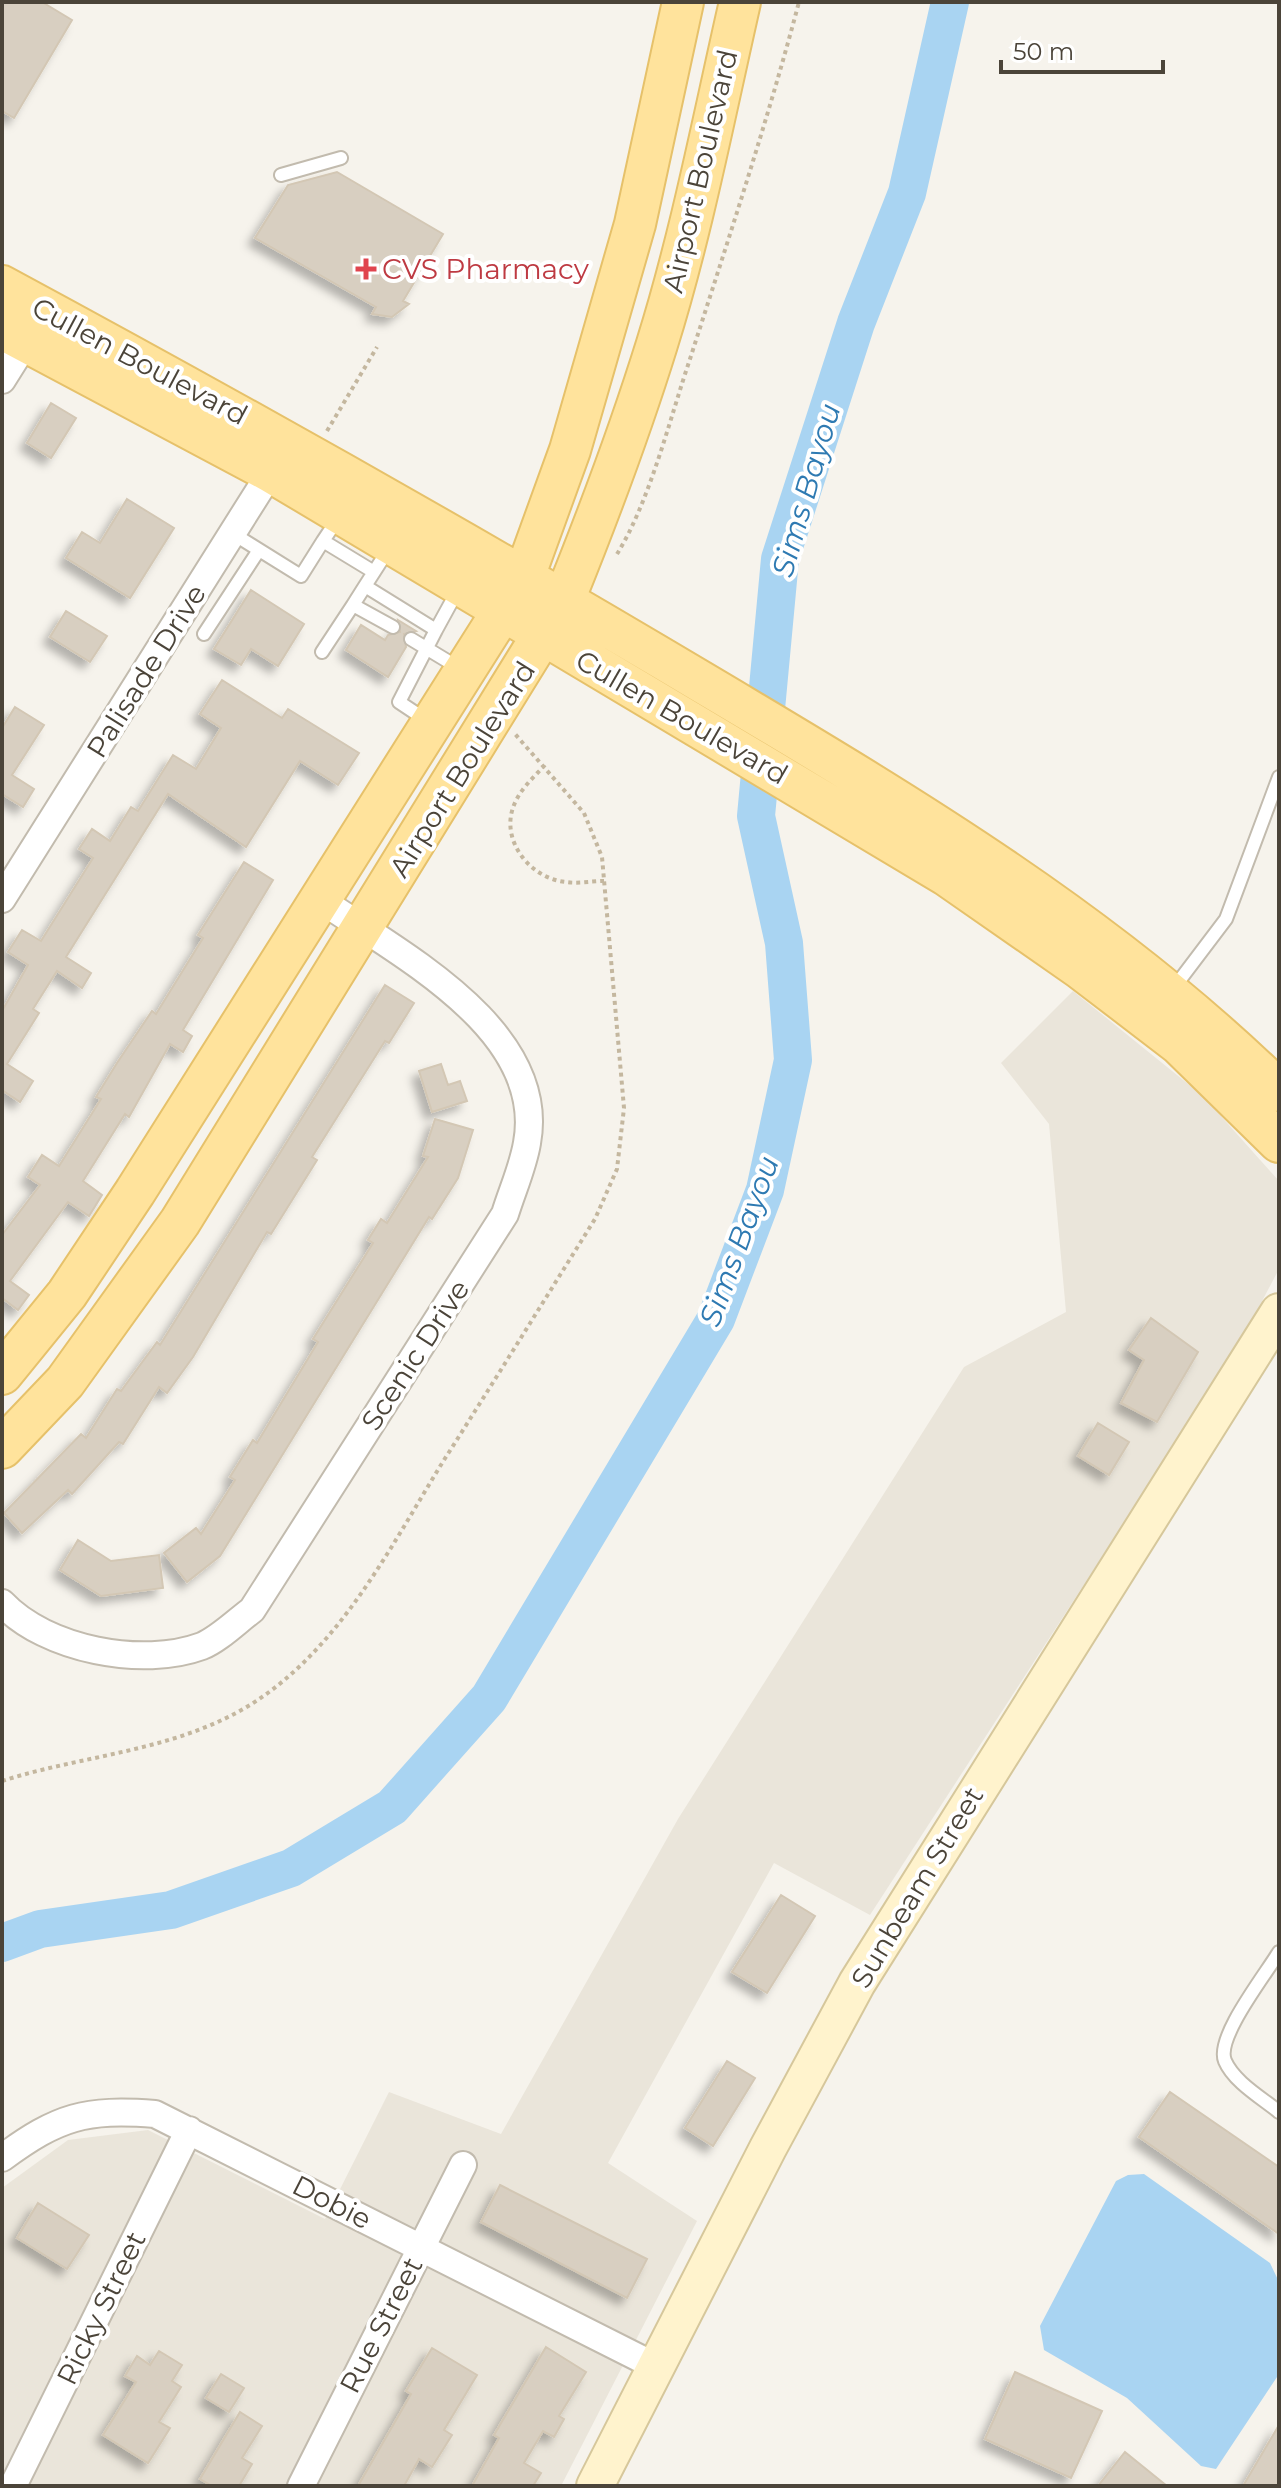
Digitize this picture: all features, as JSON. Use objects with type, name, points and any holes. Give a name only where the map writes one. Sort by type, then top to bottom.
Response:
[{"type":"main road","name":"Airport Boulevard","points":[[2,1374],[67,1294],[135,1192],[524,577],[570,450],[635,224],[683,2]]},
{"type":"main road","name":"Airport Boulevard","points":[[2,1448],[65,1382],[180,1222],[564,600],[602,507],[657,344],[687,234],[740,2]]},
{"type":"main road","points":[[635,224],[687,234]]},
{"type":"main road","name":"Cullen Boulevard","points":[[2,286],[25,327],[291,456],[524,577],[912,807],[956,859],[1081,969],[1179,1044],[1279,1142]]},
{"type":"main road","name":"Cullen Boulevard","points":[[291,456],[332,528],[383,558],[460,586],[909,851],[956,859],[1064,909],[1171,991],[1279,1091]]},
{"type":"main road","points":[[135,1192],[180,1222]]},
{"type":"street","points":[[2,380],[25,327]]},
{"type":"street","name":"Palisade Drive","points":[[2,899],[232,533],[291,456]]},
{"type":"street","name":"Scenic Drive","points":[[2,1603],[67,1645],[147,1658],[204,1645],[252,1610],[505,1214],[528,1142],[526,1102],[513,1057],[467,1002],[321,900]]},
{"type":"street","name":"Sunbeam Street","points":[[595,2486],[857,1983],[1279,1312]]},
{"type":"street","name":"Dobie","points":[[2,2158],[65,2118],[106,2111],[155,2114],[655,2366]]},
{"type":"street","name":"Ricky Street","points":[[13,2486],[189,2130]]},
{"type":"street","name":"Rue Street","points":[[301,2486],[463,2165]]},
{"type":"lane","points":[[281,175],[341,158]]},
{"type":"lane","points":[[232,533],[301,576],[332,528]]},
{"type":"lane","points":[[204,634],[259,550]]},
{"type":"lane","points":[[322,652],[383,558]]},
{"type":"lane","points":[[365,586],[436,630]]},
{"type":"lane","points":[[432,724],[399,702],[430,649],[436,630],[460,586]]},
{"type":"lane","points":[[353,605],[393,627]]},
{"type":"lane","points":[[411,639],[465,672]]},
{"type":"lane","points":[[1171,991],[1226,919],[1279,777]]},
{"type":"lane","points":[[1279,1952],[1223,2041],[1225,2061],[1245,2085],[1279,2112]]},
{"type":"path","points":[[614,559],[630,530],[676,401],[754,165],[799,2]]},
{"type":"path","points":[[291,456],[377,347]]},
{"type":"path","points":[[545,765],[518,796],[511,814],[514,845],[528,866],[563,882],[604,881]]},
{"type":"shaded area","points":[[1073,991],[1203,1096],[1279,1181],[1279,1269],[1236,1350],[870,1915],[774,1863],[608,2163],[697,2221],[561,2486],[2,2486],[2,2188],[68,2140],[148,2130],[325,2219],[389,2092],[501,2134],[678,1819],[964,1367],[1066,1312],[1049,1124],[1001,1063]]},
{"type":"water","points":[[1144,2174],[1270,2263],[1279,2282],[1279,2374],[1216,2469],[1201,2466],[1127,2398],[1044,2350],[1040,2326],[1116,2181],[1128,2175]]},
{"type":"building","points":[[2,2],[42,2],[72,20],[14,118],[2,111]]},
{"type":"building","name":"CVS Pharmacy","points":[[337,172],[443,234],[403,301],[409,304],[392,317],[372,314],[376,307],[255,238],[288,185]]},
{"type":"building","points":[[51,403],[76,418],[51,458],[27,443]]},
{"type":"building","points":[[127,499],[174,528],[130,598],[66,558],[82,532],[100,543]]},
{"type":"building","points":[[251,590],[304,624],[278,666],[251,649],[241,665],[214,649]]},
{"type":"building","points":[[66,611],[107,636],[90,662],[50,637]]},
{"type":"building","points":[[398,620],[416,631],[404,634],[406,647],[388,677],[346,650],[361,625],[385,640],[388,635],[400,632]]},
{"type":"building","points":[[222,680],[282,718],[288,709],[359,753],[338,785],[300,761],[246,847],[168,794],[66,957],[91,973],[82,988],[57,971],[33,1009],[39,1013],[7,1064],[33,1081],[20,1102],[2,1090],[2,1011],[28,965],[8,952],[22,930],[41,941],[93,858],[79,849],[92,829],[110,841],[131,807],[138,811],[173,755],[196,769],[221,728],[200,714]]},
{"type":"building","points":[[15,707],[44,725],[12,775],[34,789],[23,807],[2,794],[2,728]]},
{"type":"building","points":[[244,862],[273,880],[183,1030],[192,1036],[183,1052],[170,1044],[129,1117],[125,1114],[83,1181],[102,1195],[89,1216],[68,1202],[10,1281],[29,1295],[18,1310],[2,1298],[2,1235],[40,1185],[28,1177],[42,1155],[59,1166],[101,1099],[96,1097],[117,1063],[152,1011],[156,1014],[203,938],[198,935]]},
{"type":"building","points":[[385,985],[414,1003],[389,1043],[385,1041],[312,1157],[317,1160],[271,1234],[267,1232],[193,1357],[167,1393],[159,1387],[123,1444],[119,1442],[72,1494],[68,1490],[22,1533],[4,1513],[81,1434],[86,1438],[117,1389],[121,1391],[157,1342],[160,1345]]},
{"type":"building","points":[[441,1064],[448,1085],[460,1081],[467,1101],[432,1112],[419,1071]]},
{"type":"building","points":[[435,1119],[473,1130],[458,1178],[432,1219],[429,1217],[220,1556],[187,1582],[164,1553],[196,1528],[201,1534],[235,1480],[230,1477],[253,1440],[257,1443],[318,1342],[313,1339],[373,1243],[368,1240],[381,1219],[387,1223],[428,1157],[423,1156]]},
{"type":"building","points":[[1151,1318],[1198,1352],[1157,1422],[1121,1403],[1144,1360],[1129,1350]]},
{"type":"building","points":[[1098,1423],[1129,1442],[1109,1475],[1078,1456]]},
{"type":"building","points":[[78,1540],[111,1561],[159,1555],[163,1588],[101,1596],[60,1570]]},
{"type":"building","points":[[781,1895],[815,1916],[767,1993],[732,1972]]},
{"type":"building","points":[[727,2061],[755,2078],[713,2146],[685,2128]]},
{"type":"building","points":[[1170,2092],[1279,2167],[1279,2234],[1139,2137]]},
{"type":"building","points":[[500,2185],[647,2259],[627,2298],[481,2222]]},
{"type":"building","points":[[38,2203],[89,2235],[67,2269],[17,2238]]},
{"type":"building","points":[[546,2347],[586,2372],[559,2416],[564,2419],[554,2437],[543,2431],[524,2463],[541,2473],[533,2486],[472,2486],[499,2438],[494,2435]]},
{"type":"building","points":[[432,2348],[477,2375],[444,2430],[452,2435],[432,2467],[419,2459],[404,2486],[358,2486],[411,2394],[406,2391]]},
{"type":"building","points":[[159,2351],[182,2365],[172,2381],[181,2387],[159,2422],[170,2428],[148,2463],[103,2435],[136,2382],[125,2376],[137,2356],[150,2365]]},
{"type":"building","points":[[1015,2372],[1102,2411],[1071,2478],[985,2439]]},
{"type":"building","points":[[221,2374],[244,2388],[229,2412],[206,2398]]},
{"type":"building","points":[[240,2412],[262,2426],[242,2458],[252,2464],[239,2486],[212,2486],[200,2479]]},
{"type":"building","points":[[1279,2425],[1279,2486],[1243,2486]]},
{"type":"building","points":[[1125,2452],[1167,2486],[1098,2486]]},
{"type":"waterway","name":"Sims Bayou","points":[[2,1943],[40,1929],[171,1910],[291,1868],[392,1807],[489,1698],[716,1319],[765,1190],[793,1060],[784,943],[756,816],[780,559],[856,323],[907,193],[950,2]]},
{"type":"place","name":"CVS Pharmacy","points":[[366,269]]}]
